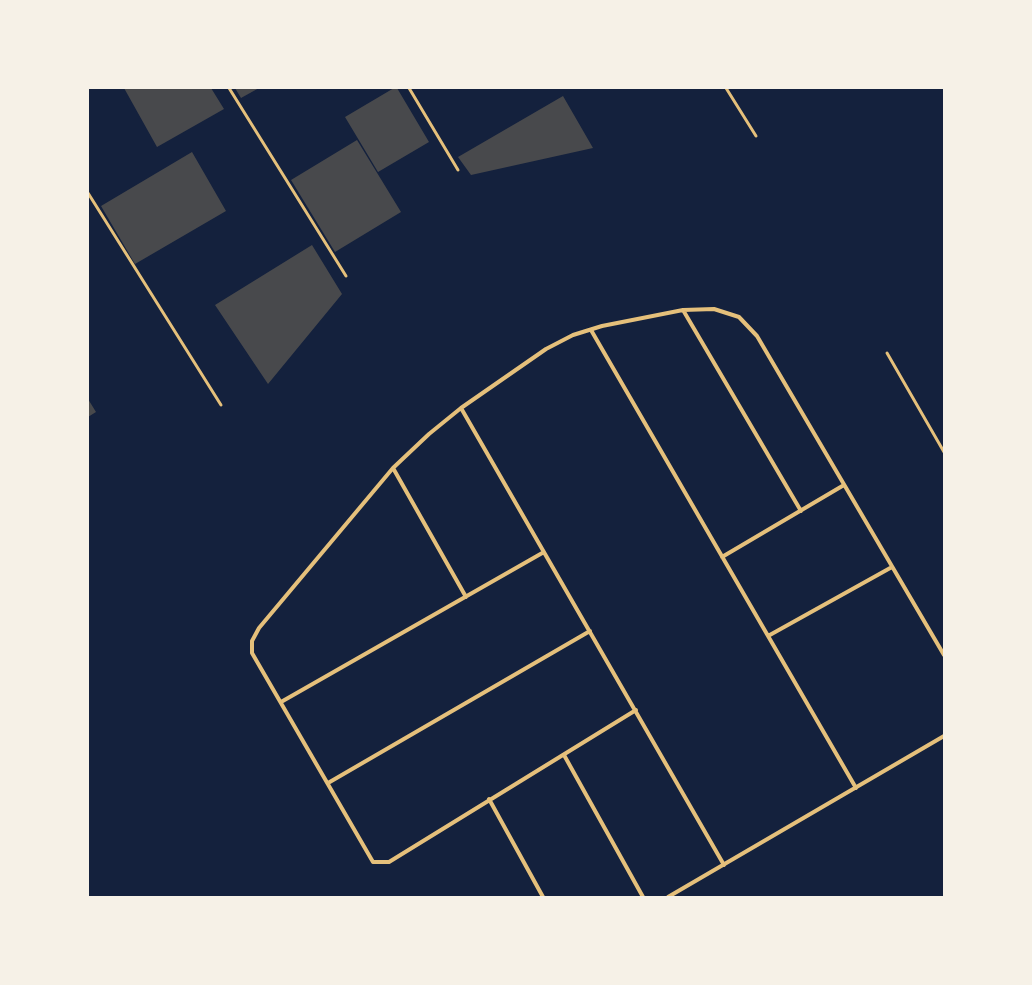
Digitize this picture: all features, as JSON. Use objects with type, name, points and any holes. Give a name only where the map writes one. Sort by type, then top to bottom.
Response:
[{"type":"street","points":[[636,710],[388,862],[373,862],[252,653],[252,641],[259,628],[393,468],[429,434],[461,408],[546,350],[574,335],[682,310],[714,309],[739,317],[757,336],[944,655]]},
{"type":"street","points":[[682,310],[801,510]]},
{"type":"street","points":[[591,330],[856,788]]},
{"type":"street","points":[[461,408],[724,865]]},
{"type":"street","points":[[393,468],[466,597]]},
{"type":"street","points":[[722,557],[844,486]]},
{"type":"street","points":[[281,702],[544,552]]},
{"type":"street","points":[[768,636],[892,567]]},
{"type":"street","points":[[328,784],[590,631]]},
{"type":"street","points":[[668,897],[944,736]]},
{"type":"street","points":[[564,755],[643,897]]},
{"type":"street","points":[[489,799],[543,897]]},
{"type":"lane","points":[[229,88],[346,276]]},
{"type":"lane","points":[[409,88],[458,170]]},
{"type":"lane","points":[[726,88],[756,136]]},
{"type":"lane","points":[[88,193],[220,405]]},
{"type":"lane","points":[[887,352],[944,452]]},
{"type":"building","points":[[124,88],[211,88],[224,109],[157,147]]},
{"type":"building","points":[[235,88],[259,88],[241,98]]},
{"type":"building","points":[[394,88],[397,88],[429,142],[378,172],[345,117]]},
{"type":"building","points":[[563,96],[593,148],[471,175],[458,157]]},
{"type":"building","points":[[357,140],[401,212],[335,252],[291,180]]},
{"type":"building","points":[[192,152],[226,211],[135,264],[101,206]]},
{"type":"building","points":[[312,245],[342,294],[268,384],[215,305]]},
{"type":"building","points":[[88,399],[96,412],[88,417]]}]
